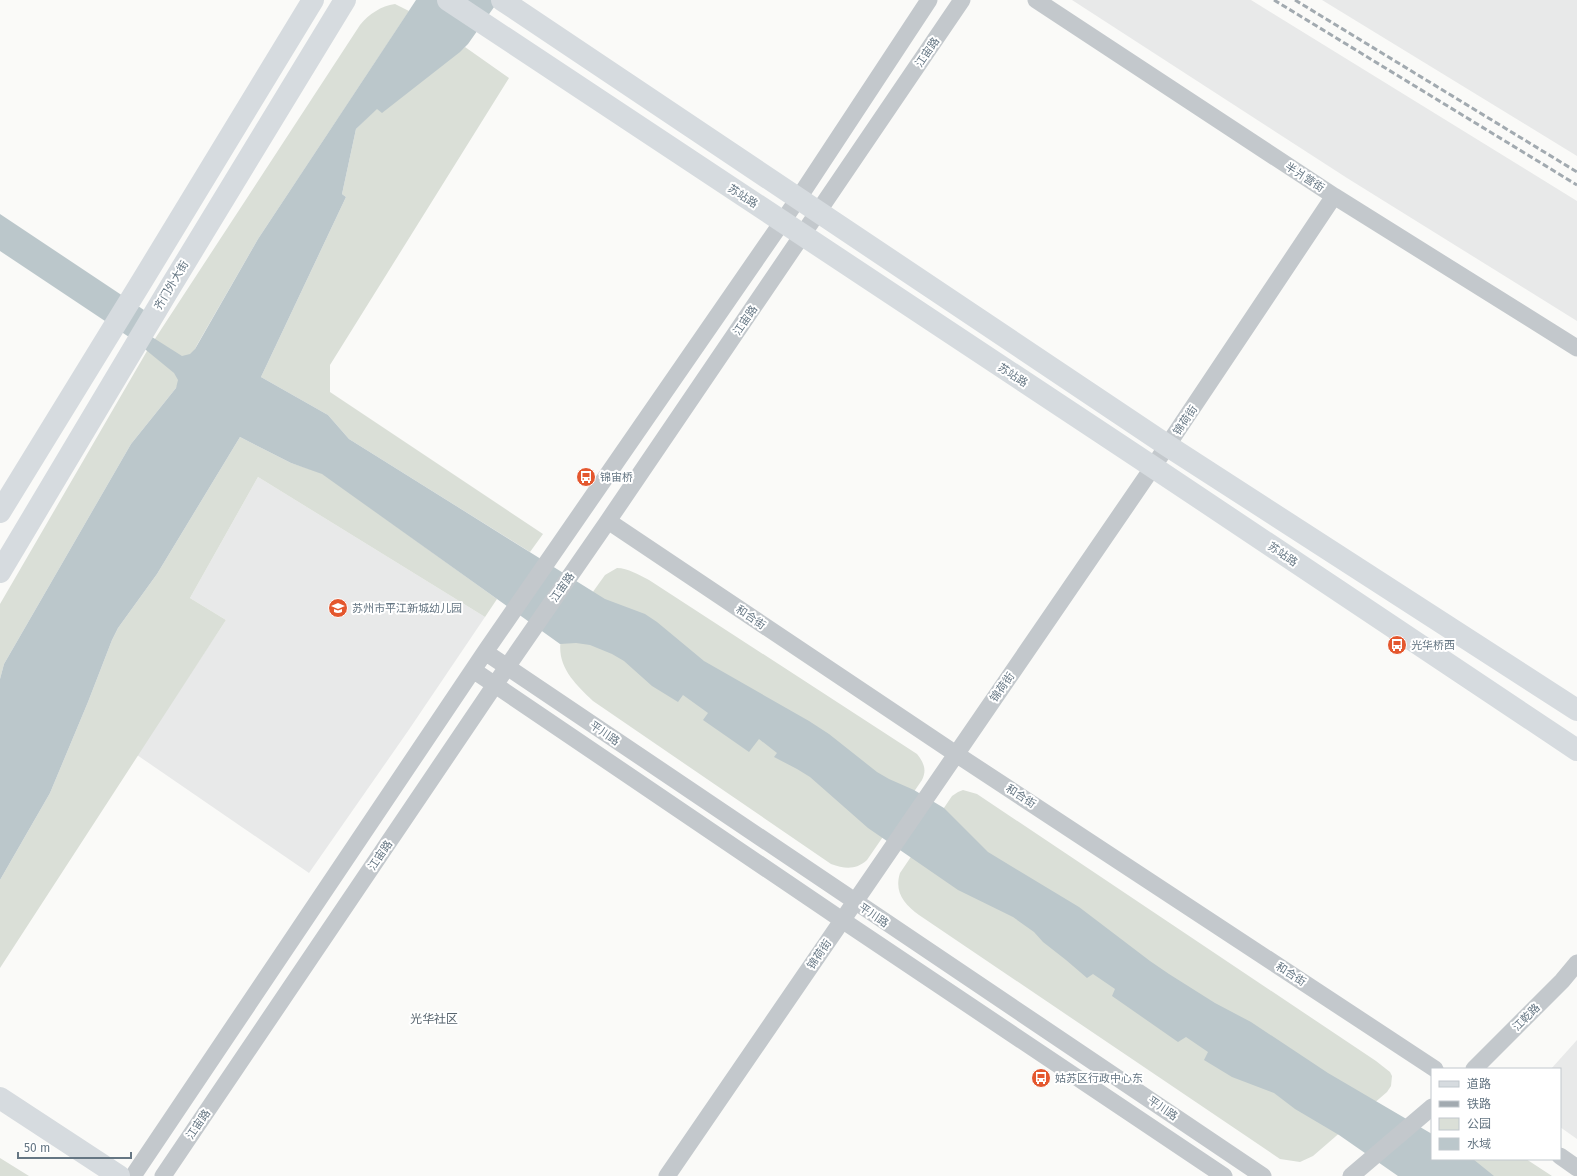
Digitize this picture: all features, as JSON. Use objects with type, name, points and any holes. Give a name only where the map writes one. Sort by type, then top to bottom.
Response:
[{"type":"main road","points":[[0,512],[312,0]]},
{"type":"main road","name":"齐门外大街","points":[[0,572],[166,294],[345,0]]},
{"type":"main road","name":"苏站路","points":[[448,0],[500,36],[782,221],[1577,750]]},
{"type":"main road","points":[[508,4],[1168,446],[1577,710]]},
{"type":"main road","points":[[0,1098],[119,1176]]},
{"type":"street","points":[[133,1176],[485,652],[798,199],[929,0]]},
{"type":"street","name":"江宙路","points":[[163,1176],[507,667],[803,236],[962,0]]},
{"type":"street","name":"半爿营街","points":[[1036,0],[1334,196],[1577,348]]},
{"type":"street","name":"锦荷街","points":[[667,1176],[1168,446],[1334,196]]},
{"type":"street","name":"和合街","points":[[608,521],[956,754],[1433,1068]]},
{"type":"street","name":"平川路","points":[[485,652],[1263,1176]]},
{"type":"street","name":"平川路","points":[[473,670],[1224,1176]]},
{"type":"street","name":"江乾路","points":[[1475,1068],[1562,981],[1577,963]]},
{"type":"street","points":[[1351,1176],[1431,1108]]},
{"type":"street","points":[[1561,1157],[1577,1168]]},
{"type":"shaded area","points":[[1072,0],[1251,0],[1577,201],[1577,321],[1347,178]]},
{"type":"shaded area","points":[[1322,0],[1577,0],[1577,156]]},
{"type":"shaded area","points":[[258,477],[485,617],[309,873],[137,755],[226,620],[190,598]]},
{"type":"shaded area","points":[[1577,1040],[1577,1139],[1561,1128],[1561,1068],[1552,1068]]},
{"type":"green space","points":[[395,4],[409,11],[258,239],[197,345],[176,388],[131,444],[4,664],[0,679],[0,604],[147,351],[360,25],[367,17],[376,11]]},
{"type":"green space","points":[[465,47],[509,78],[330,365],[330,392],[543,534],[530,552],[349,439],[328,415],[261,377],[346,197],[342,194],[356,129],[377,108],[382,112]]},
{"type":"green space","points":[[240,437],[291,463],[322,473],[497,599],[485,617],[258,477],[190,598],[226,620],[0,968],[0,880],[50,793],[118,628],[157,574]]},
{"type":"green space","points":[[617,568],[629,570],[649,580],[917,754],[924,767],[922,780],[867,860],[859,866],[850,868],[831,864],[593,701],[573,680],[563,664],[560,645],[562,635],[605,575]]},
{"type":"green space","points":[[963,790],[977,794],[1376,1061],[1390,1072],[1392,1076],[1391,1086],[1387,1092],[1313,1156],[1300,1162],[1280,1159],[919,915],[905,902],[899,892],[898,880],[900,873],[952,796]]},
{"type":"green space","points":[[0,1158],[29,1176],[0,1176]]},
{"type":"green space","points":[[1444,1160],[1528,1160],[1552,1176],[1424,1176]]},
{"type":"water","points":[[416,0],[499,0],[468,44],[460,52],[382,113],[377,109],[356,129],[342,194],[346,197],[261,377],[328,415],[349,439],[605,599],[645,614],[657,622],[704,661],[809,721],[829,734],[877,772],[914,790],[944,808],[988,852],[1079,907],[1169,974],[1215,1003],[1251,1022],[1328,1073],[1431,1133],[1431,1160],[1474,1160],[1494,1176],[1398,1176],[1339,1135],[1295,1109],[1274,1093],[1232,1077],[1204,1060],[1208,1052],[1186,1037],[1178,1042],[1112,996],[1115,989],[1093,974],[1087,978],[1043,942],[1034,932],[1013,917],[958,890],[868,828],[810,777],[774,757],[777,753],[759,739],[749,752],[703,720],[708,713],[683,695],[678,702],[652,686],[624,661],[612,654],[590,645],[576,643],[560,644],[322,474],[291,463],[240,437],[157,574],[118,628],[50,793],[0,880],[0,679],[4,664],[131,444],[176,388],[178,380],[174,373],[135,341],[0,251],[0,214],[150,314],[141,330],[182,356],[190,354],[195,349],[258,239]]},
{"type":"railway","points":[[1274,0],[1577,185]]},
{"type":"railway","points":[[1295,0],[1577,172]]},
{"type":"place","name":"锦宙桥","points":[[586,477]]},
{"type":"place","name":"苏州市平江新城幼儿园","points":[[338,608]]},
{"type":"place","name":"光华桥西","points":[[1397,645]]},
{"type":"place","name":"姑苏区行政中心东","points":[[1041,1078]]},
{"type":"district","name":"光华社区","points":[[434,1019]]}]
